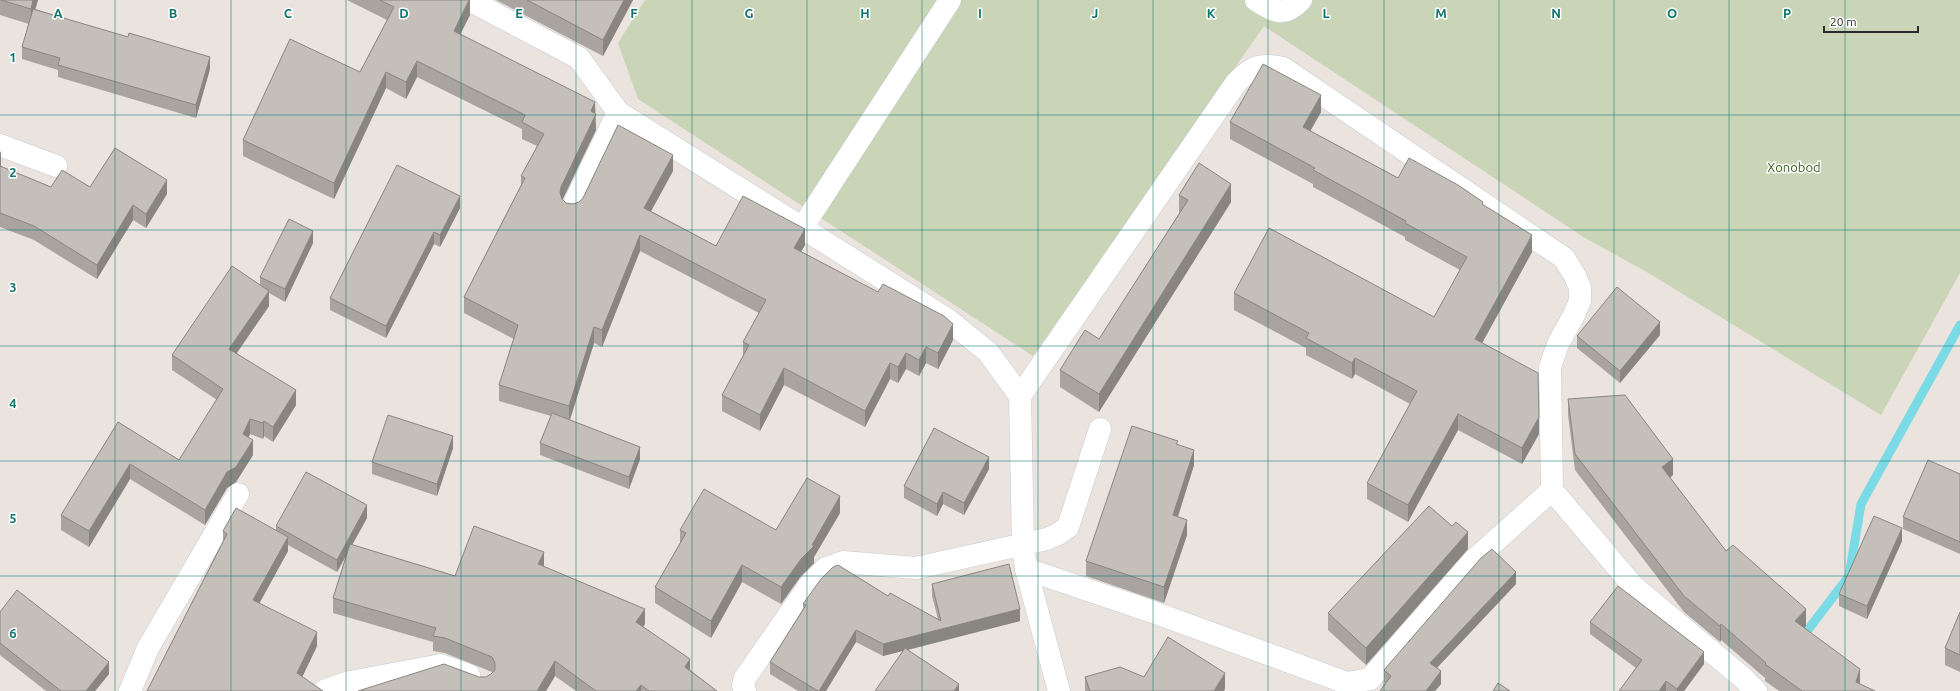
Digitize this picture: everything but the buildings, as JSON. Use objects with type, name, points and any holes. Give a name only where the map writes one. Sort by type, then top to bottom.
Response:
[{"type":"street","points":[[469,0],[579,58],[618,112],[947,319],[988,352],[1020,396],[1023,544],[1026,569],[1059,691]]},
{"type":"street","points":[[802,228],[950,0]]},
{"type":"street","points":[[1256,0],[1269,8],[1280,12],[1287,12],[1301,0]]},
{"type":"street","points":[[1020,396],[1236,83],[1247,71],[1267,65],[1283,68],[1564,258],[1575,276],[1580,288],[1580,301],[1558,344],[1550,367],[1552,490],[1634,587],[1746,686]]},
{"type":"street","points":[[572,208],[618,112]]},
{"type":"street","points":[[0,145],[56,166]]},
{"type":"street","points":[[744,691],[743,685],[745,678],[811,583],[826,568],[843,562],[916,568],[1047,539],[1058,534],[1068,526],[1100,429]]},
{"type":"street","points":[[1026,569],[1154,612],[1347,683],[1370,679],[1472,562],[1552,490]]},
{"type":"street","points":[[130,691],[148,648],[238,494]]},
{"type":"street","points":[[324,691],[350,682],[440,665],[483,680]]},
{"type":"green space","name":"Xonobod","points":[[645,0],[1960,0],[1960,273],[1881,415],[1645,271],[1585,238],[1264,26],[1033,356],[638,99],[618,43]]},
{"type":"waterway","points":[[1801,639],[1849,576],[1861,504],[1960,325]]}]
